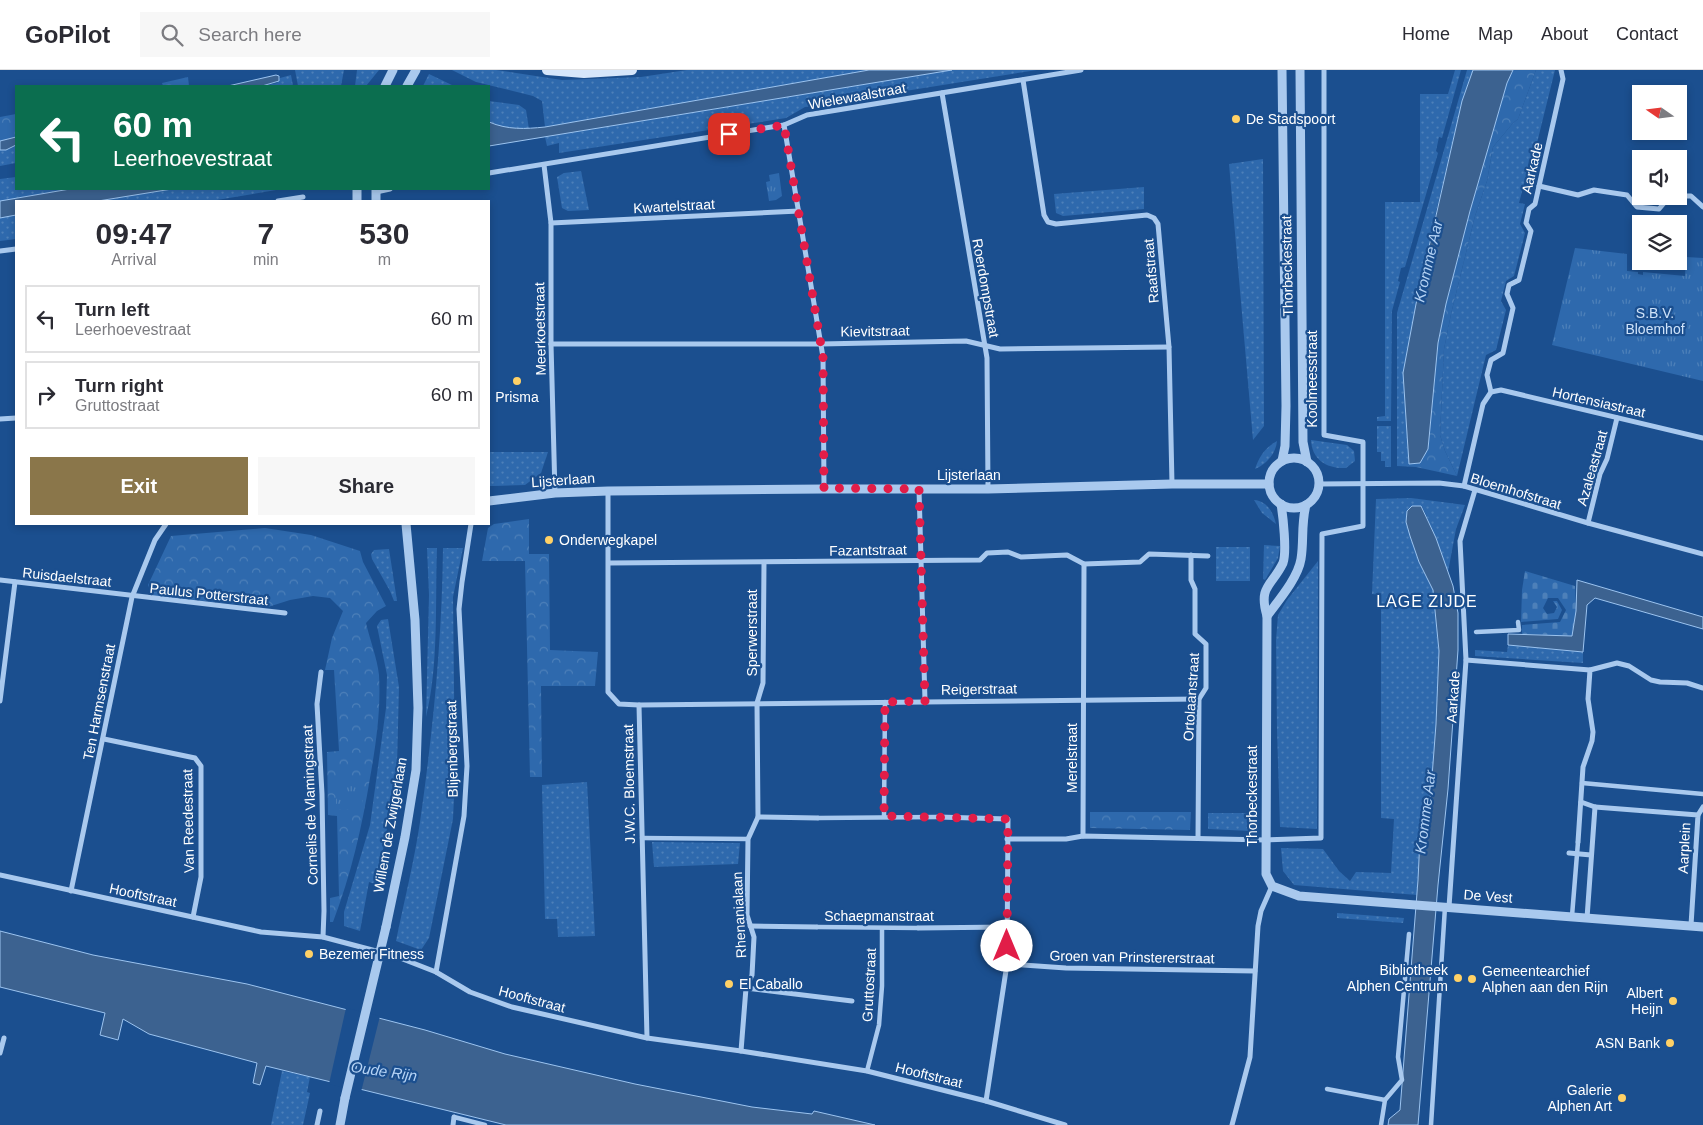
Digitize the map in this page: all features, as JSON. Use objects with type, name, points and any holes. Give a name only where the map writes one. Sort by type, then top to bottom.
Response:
[{"type":"main road","points":[[548,70],[584,73],[632,70]]},
{"type":"street","points":[[386,85],[394,70]]},
{"type":"street","points":[[408,85],[416,70]]},
{"type":"street","name":"Wielewaalstraat","points":[[490,173],[784,125],[807,115],[1082,70]]},
{"type":"street","name":"Thorbeckestraat","points":[[1282,70],[1286,406],[1282,461]]},
{"type":"street","name":"Thorbeckestraat","points":[[1300,70],[1303,442],[1307,462]]},
{"type":"street","name":"Koolmeesstraat","points":[[1266,840],[1321,838],[1322,534],[1363,526],[1362,442],[1324,435],[1324,70]]},
{"type":"street","name":"Aarkade","points":[[1464,486],[1483,404],[1490,392],[1487,375],[1491,360],[1503,353],[1513,308],[1507,294],[1509,285],[1519,280],[1531,231],[1526,223],[1529,210],[1535,204],[1540,186],[1563,79],[1561,70]]},
{"type":"street","name":"Raafstraat","points":[[1023,80],[1044,215],[1048,222],[1056,224],[1147,215],[1154,218],[1158,224],[1169,347],[1172,484]]},
{"type":"street","name":"Roerdompstraat","points":[[942,93],[987,358],[988,489]]},
{"type":"street","points":[[784,125],[823,357],[824,488]]},
{"type":"street","name":"Meerkoetstraat","points":[[544,165],[551,223],[551,344],[555,494]]},
{"type":"street","points":[[1540,186],[1578,195],[1594,190],[1627,195],[1637,207],[1659,209],[1670,196],[1691,196],[1703,207]]},
{"type":"street","points":[[284,200],[303,197]]},
{"type":"street","name":"Kwartelstraat","points":[[551,223],[799,210]]},
{"type":"street","points":[[0,251],[15,249]]},
{"type":"street","name":"Kievitstraat","points":[[551,344],[821,344],[966,341],[1000,349],[1169,347]]},
{"type":"street","name":"Hortensiastraat","points":[[1490,392],[1501,390],[1703,438]]},
{"type":"street","points":[[0,418],[15,418]]},
{"type":"street","name":"Azaleastraat","points":[[1588,524],[1600,474],[1607,459],[1617,418]]},
{"type":"street","points":[[1267,616],[1297,572],[1301,560],[1302,520],[1306,505],[1315,496],[1319,484],[1316,471],[1307,462],[1292,458],[1282,461],[1273,471],[1269,484],[1274,498],[1281,504],[1293,508],[1306,505]]},
{"type":"street","name":"Bloemhofstraat","points":[[1319,484],[1439,483],[1464,486],[1588,524],[1703,554]]},
{"type":"street","name":"Lijsterlaan","points":[[490,501],[608,491],[824,488],[988,489],[1172,484],[1269,484]]},
{"type":"street","points":[[919,489],[925,701]]},
{"type":"street","name":"Aarkade","points":[[1431,1125],[1466,660],[1460,541],[1476,490]]},
{"type":"street","name":"J.W.C. Bloemstraat","points":[[608,491],[608,692],[619,704],[638,705],[647,1038]]},
{"type":"street","name":"Thorbeckestraat","points":[[1272,886],[1266,874],[1267,616],[1264,606],[1265,589],[1284,561],[1284,520],[1281,504]]},
{"type":"street","name":"Ten Harmsenstraat","points":[[71,891],[132,597],[155,540],[165,525]]},
{"type":"street","name":"Willem de Zwijgerlaan","points":[[340,1125],[386,927],[405,837],[416,770],[418,708],[415,620],[406,525]]},
{"type":"street","name":"Blijenbergstraat","points":[[436,972],[464,816],[466,766],[459,609],[472,525]]},
{"type":"street","name":"Fazantstraat","points":[[609,563],[980,560],[987,553],[1008,552],[1021,557],[1067,555],[1084,564],[1140,562],[1149,554],[1208,556]]},
{"type":"street","name":"Ortolaanstraat","points":[[1191,555],[1191,580],[1195,590],[1195,634],[1206,644],[1206,688],[1199,699],[1198,838]]},
{"type":"street","name":"Sperwerstraat","points":[[757,703],[763,683],[764,563]]},
{"type":"street","name":"Merelstraat","points":[[1083,836],[1084,564]]},
{"type":"street","name":"Ruisdaelstraat","points":[[0,580],[115,593],[132,597]]},
{"type":"street","points":[[0,701],[15,582]]},
{"type":"street","name":"Paulus Potterstraat","points":[[132,597],[284,613]]},
{"type":"street","points":[[1476,632],[1519,630],[1518,622]]},
{"type":"street","points":[[1466,660],[1590,670],[1617,663],[1629,666],[1652,680],[1688,683],[1703,688]]},
{"type":"street","points":[[1572,916],[1583,767],[1592,741],[1593,732],[1588,699],[1590,670]]},
{"type":"street","name":"Cornelis de Vlamingstraat","points":[[321,672],[317,704],[322,794],[323,937]]},
{"type":"street","name":"Reigerstraat","points":[[638,705],[1199,699]]},
{"type":"street","points":[[884,816],[885,702]]},
{"type":"street","name":"Rhenanialaan","points":[[740,1050],[746,988],[752,975],[754,937],[747,915],[748,840],[758,817],[757,703]]},
{"type":"street","name":"Van Reedestraat","points":[[104,739],[195,758],[201,766],[201,877],[193,917]]},
{"type":"street","points":[[1582,783],[1703,794]]},
{"type":"street","name":"Aarplein","points":[[1581,802],[1595,807],[1698,815],[1691,926]]},
{"type":"street","points":[[1587,918],[1595,807]]},
{"type":"street","points":[[1698,815],[1703,807]]},
{"type":"street","points":[[758,817],[884,816],[1008,819],[1007,964],[986,1101]]},
{"type":"street","points":[[1007,839],[1066,839],[1083,836],[1266,840]]},
{"type":"street","points":[[642,838],[748,840]]},
{"type":"street","points":[[1569,853],[1591,855]]},
{"type":"street","name":"Hooftstraat","points":[[0,875],[262,932],[323,937],[395,956],[436,972],[470,992],[512,1007],[647,1038],[740,1050],[867,1071],[986,1101],[1065,1125]]},
{"type":"street","points":[[1232,1125],[1250,1057],[1261,911],[1272,886]]},
{"type":"street","name":"De Vest","points":[[1272,886],[1299,896],[1703,927]]},
{"type":"street","name":"Schaepmanstraat","points":[[750,926],[817,928],[1007,927]]},
{"type":"street","name":"Gruttostraat","points":[[867,1071],[879,1025],[882,986],[882,928]]},
{"type":"street","points":[[1381,1125],[1385,1100],[1402,1080],[1398,1057],[1408,934]]},
{"type":"street","name":"Groen van Prinstererstraat","points":[[1007,964],[1066,968],[1255,971]]},
{"type":"street","points":[[746,988],[852,1001]]},
{"type":"street","points":[[0,1053],[4,1038]]},
{"type":"street","points":[[1327,1089],[1385,1100]]},
{"type":"street","points":[[317,1125],[320,1111]]},
{"type":"street","points":[[453,1125],[454,1117],[485,1125]]},
{"type":"green space","points":[[295,70],[344,70],[341,85],[298,85]]},
{"type":"green space","points":[[357,70],[379,70],[367,85],[355,85]]},
{"type":"green space","points":[[452,70],[496,70],[562,80],[641,77],[687,70],[869,70],[545,127],[542,101],[533,96],[476,82]]},
{"type":"green space","points":[[952,70],[1037,70],[805,107],[786,118],[559,153],[559,143],[547,146],[545,137]]},
{"type":"green space","points":[[1455,70],[1461,70],[1442,138],[1439,137],[1436,151],[1438,153],[1405,267],[1401,268],[1398,281],[1400,282],[1392,311],[1391,421],[1377,421],[1377,417],[1385,416],[1385,202],[1420,202],[1420,94],[1448,94]]},
{"type":"green space","points":[[1467,70],[1473,70],[1462,101],[1432,229],[1403,373],[1409,464],[1416,464],[1416,467],[1397,466],[1397,313]]},
{"type":"green space","points":[[1513,70],[1536,70],[1518,119],[1493,147],[1487,181],[1475,216],[1444,349],[1440,435],[1445,451],[1457,476],[1416,467],[1416,464],[1420,463],[1428,449],[1438,343],[1446,304],[1470,211],[1507,83]]},
{"type":"green space","points":[[1536,70],[1555,70],[1536,147],[1541,157],[1537,168],[1529,165],[1519,203],[1525,204],[1520,224],[1525,233],[1514,276],[1506,281],[1501,301],[1506,310],[1496,350],[1486,355],[1457,476],[1445,451],[1440,435],[1444,349],[1475,216],[1487,181],[1493,147],[1518,119]]},
{"type":"green space","points":[[429,74],[452,85],[424,85]]},
{"type":"green space","points":[[291,75],[293,85],[267,85],[277,83],[280,78]]},
{"type":"green space","points":[[188,77],[189,85],[163,85],[162,83]]},
{"type":"green space","points":[[490,101],[519,105],[526,110],[529,129],[519,130],[490,122]]},
{"type":"green space","points":[[15,114],[15,137],[0,141],[0,117]]},
{"type":"green space","points":[[15,146],[15,163],[0,166],[0,150],[9,149]]},
{"type":"green space","points":[[1263,159],[1264,426],[1253,440],[1229,164]]},
{"type":"green space","points":[[581,171],[589,210],[568,211],[562,208],[557,177],[564,173]]},
{"type":"green space","points":[[779,173],[782,196],[776,200],[769,201],[766,182],[770,181],[769,175]]},
{"type":"green space","points":[[15,177],[15,190],[64,190],[0,201],[0,179]]},
{"type":"green space","points":[[1144,187],[1144,209],[1063,216],[1056,213],[1054,194]]},
{"type":"green space","points":[[166,190],[276,190],[217,200],[104,200]]},
{"type":"green space","points":[[15,215],[15,239],[0,241],[0,218]]},
{"type":"green space","name":"S.B.V. Bloemhof","points":[[1575,248],[1627,254],[1627,271],[1638,272],[1638,274],[1643,275],[1643,272],[1685,276],[1687,257],[1703,258],[1703,381],[1552,345]]},
{"type":"green space","points":[[1377,426],[1391,426],[1391,467],[1385,467],[1385,461],[1381,461],[1381,452],[1377,452]]},
{"type":"green space","points":[[1311,440],[1347,445],[1354,451],[1355,461],[1346,468],[1327,465],[1314,453]]},
{"type":"green space","points":[[1277,441],[1275,450],[1270,458],[1255,469],[1263,452]]},
{"type":"green space","points":[[490,452],[548,452],[541,473],[525,485],[490,486]]},
{"type":"green space","points":[[1411,498],[1465,505],[1456,529],[1448,572],[1422,506],[1406,522],[1419,562],[1433,590],[1439,651],[1431,790],[1427,818],[1420,838],[1417,895],[1294,885],[1283,871],[1281,848],[1323,849],[1339,871],[1350,881],[1356,872],[1391,873],[1394,819],[1381,818],[1381,595],[1372,594],[1376,499]]},
{"type":"green space","points":[[1254,500],[1263,502],[1269,508],[1276,524],[1262,513]]},
{"type":"green space","points":[[529,519],[529,554],[549,554],[550,650],[598,652],[595,686],[541,686],[542,777],[530,777],[525,561],[482,561],[488,528],[494,524]]},
{"type":"green space","points":[[265,528],[311,535],[360,551],[363,562],[386,606],[377,611],[366,623],[379,675],[378,727],[360,833],[351,869],[333,922],[330,922],[330,898],[339,896],[337,816],[328,815],[327,752],[339,751],[334,670],[325,670],[332,638],[343,611],[330,598],[313,596],[290,600],[268,607],[152,596],[148,585],[171,536]]},
{"type":"green space","points":[[1264,545],[1280,546],[1278,558],[1265,580],[1263,579]]},
{"type":"green space","points":[[1216,547],[1250,547],[1250,581],[1216,581]]},
{"type":"green space","points":[[427,548],[437,548],[435,655],[426,717],[429,595]]},
{"type":"green space","points":[[443,548],[463,548],[453,597],[455,776],[453,819],[429,938],[421,950],[396,941],[418,837],[425,788],[439,651]]},
{"type":"green space","points":[[389,549],[397,601],[394,601],[371,554],[374,550]]},
{"type":"green space","points":[[1318,561],[1317,829],[1280,827],[1276,640],[1278,615],[1287,600]]},
{"type":"green space","points":[[1525,571],[1575,586],[1576,611],[1572,636],[1522,634],[1522,625],[1560,622],[1566,610],[1558,598],[1548,598],[1543,608],[1547,614],[1554,613],[1557,607],[1553,601],[1557,601],[1562,610],[1558,619],[1521,622],[1522,590]]},
{"type":"green space","points":[[388,619],[399,687],[397,767],[385,841],[375,884],[369,882],[360,931],[344,926],[344,912],[370,825],[386,708],[387,675],[377,626],[381,620]]},
{"type":"green space","points":[[1508,645],[1583,652],[1583,663],[1475,656],[1475,650],[1507,652]]},
{"type":"green space","points":[[336,781],[363,781],[362,809],[336,809]]},
{"type":"green space","points":[[587,782],[595,936],[558,937],[557,919],[545,919],[542,785]]},
{"type":"green space","points":[[1090,812],[1191,812],[1190,830],[1090,828]]},
{"type":"green space","points":[[1208,813],[1250,813],[1250,831],[1208,829]]},
{"type":"green space","points":[[652,842],[740,843],[738,864],[654,867]]},
{"type":"green space","points":[[1337,913],[1404,918],[1403,923],[1337,918]]},
{"type":"green space","points":[[282,1071],[310,1077],[307,1092],[310,1093],[303,1125],[271,1125]]},
{"type":"water","points":[[869,70],[952,70],[490,146],[490,122],[517,128],[545,127]]},
{"type":"water","name":"Kromme Aar","points":[[1473,70],[1513,70],[1507,83],[1470,211],[1446,304],[1438,343],[1428,449],[1420,463],[1409,464],[1403,373],[1416,304],[1462,101]]},
{"type":"water","points":[[276,75],[279,76],[279,81],[265,85],[232,85]]},
{"type":"water","points":[[15,137],[15,146],[6,150],[0,150],[0,141]]},
{"type":"water","points":[[64,190],[166,190],[104,200],[15,200],[15,215],[0,218],[0,201]]},
{"type":"water","points":[[1412,506],[1421,506],[1436,538],[1453,586],[1458,613],[1458,650],[1448,789],[1418,1125],[1388,1125],[1389,1119],[1400,1110],[1420,838],[1427,818],[1431,790],[1439,651],[1433,590],[1419,562],[1406,522],[1407,511]]},
{"type":"water","points":[[1577,580],[1703,617],[1703,629],[1595,598],[1587,605],[1583,652],[1508,645],[1508,634],[1572,636],[1576,611]]},
{"type":"water","name":"Oude Rijn","points":[[0,931],[93,955],[247,984],[425,1030],[505,1054],[635,1084],[752,1107],[812,1114],[814,1111],[875,1125],[506,1125],[266,1066],[260,1085],[253,1083],[257,1063],[149,1034],[123,1019],[118,1040],[100,1035],[105,1013],[0,987]]},
{"type":"pier","points":[[346,1008],[380,1016],[361,1092],[329,1084]]},
{"type":"place","name":"De Stadspoort","points":[[1236,119]]},
{"type":"place","name":"Prisma","points":[[517,381]]},
{"type":"place","name":"Onderwegkapel","points":[[549,540]]},
{"type":"place","name":"Bezemer Fitness","points":[[309,954]]},
{"type":"place","name":"Bibliotheek Alphen Centrum","points":[[1458,978]]},
{"type":"place","name":"Gemeentearchief Alphen aan den Rijn","points":[[1472,979]]},
{"type":"place","name":"El Caballo","points":[[729,984]]},
{"type":"place","name":"Albert Heijn","points":[[1673,1001]]},
{"type":"place","name":"ASN Bank","points":[[1670,1043]]},
{"type":"place","name":"Galerie Alphen Art","points":[[1622,1098]]},
{"type":"district","name":"LAGE ZIJDE","points":[[1427,601]]},
{"type":"route","points":[[729,134],[784,125],[823,357],[824,488],[919,489],[925,701],[885,702],[884,816],[1008,819],[1007,946]]}]
